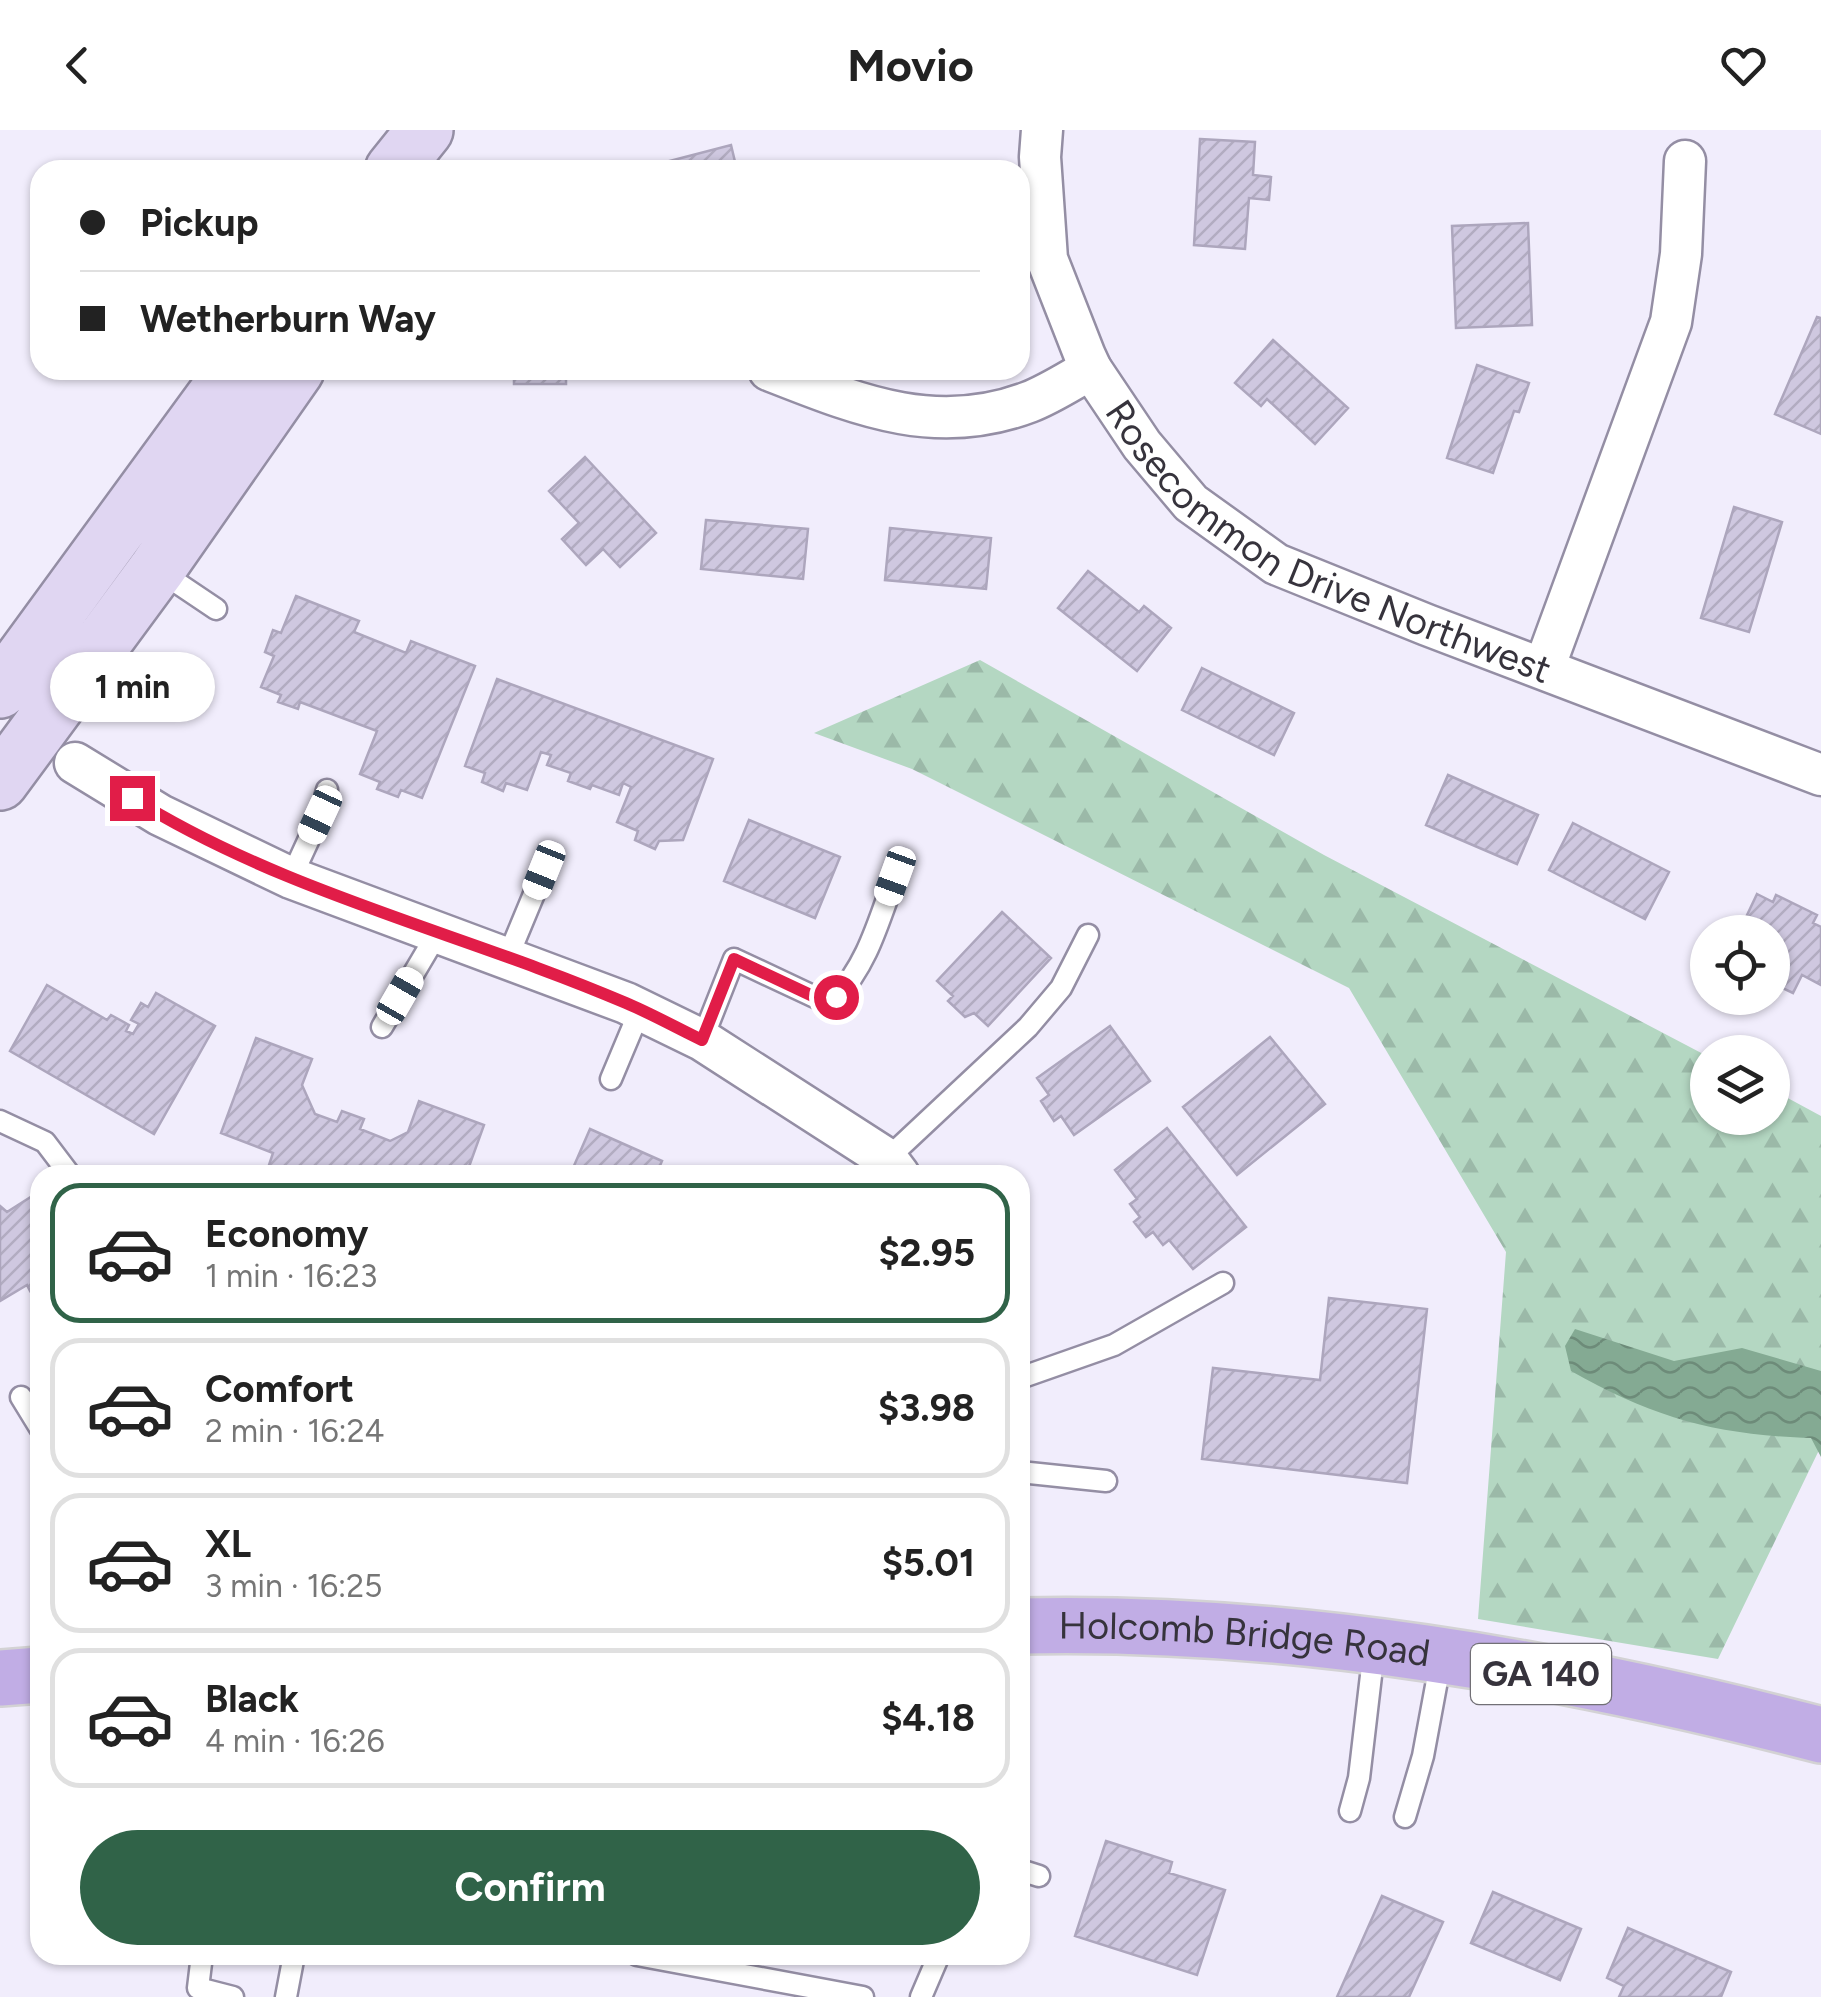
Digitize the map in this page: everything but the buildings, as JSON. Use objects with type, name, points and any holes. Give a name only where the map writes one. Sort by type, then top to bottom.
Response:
[{"type":"main road","points":[[401,160],[425,130]]},
{"type":"main road","points":[[436,160],[456,130]]},
{"type":"main road","points":[[0,782],[228,380]]},
{"type":"main road","points":[[32,729],[157,569],[289,380]]},
{"type":"main road","name":"Holcomb Bridge Road","points":[[1030,1626],[1256,1633],[1442,1656],[1716,1708],[1821,1735]]},
{"type":"main road","points":[[0,1678],[30,1676]]},
{"type":"street","name":"Rosecommon Drive Northwest","points":[[1042,130],[1040,157],[1047,259],[1090,370],[1142,445],[1192,503],[1276,564],[1427,626],[1821,776]]},
{"type":"street","points":[[1544,668],[1670,322],[1681,254],[1686,161]]},
{"type":"street","points":[[797,380],[885,412],[960,419],[1029,402],[1090,370]]},
{"type":"street","points":[[32,729],[160,816],[291,878],[640,1010],[702,1040],[886,1165]]},
{"type":"lane","points":[[157,569],[216,609]]},
{"type":"lane","points":[[291,878],[327,790]]},
{"type":"lane","points":[[507,959],[544,870]]},
{"type":"lane","points":[[702,1040],[734,959],[817,998],[836,997],[851,982],[864,959],[895,876]]},
{"type":"lane","points":[[382,1027],[437,934]]},
{"type":"lane","points":[[901,1165],[1060,988],[1088,934]]},
{"type":"lane","points":[[611,1079],[640,1010]]},
{"type":"lane","points":[[0,1121],[45,1142],[62,1165]]},
{"type":"lane","points":[[1030,1374],[1114,1345],[1223,1283]]},
{"type":"lane","points":[[21,1397],[30,1412]]},
{"type":"lane","points":[[1030,1473],[1106,1481]]},
{"type":"lane","points":[[1350,1811],[1359,1778],[1374,1648]]},
{"type":"lane","points":[[1405,1818],[1423,1756],[1442,1656]]},
{"type":"lane","points":[[201,1965],[198,1988],[233,1997]]},
{"type":"lane","points":[[286,1997],[292,1965]]},
{"type":"lane","points":[[691,1965],[863,1997]]},
{"type":"lane","points":[[921,1997],[935,1965]]},
{"type":"green space","points":[[980,660],[1324,855],[1690,1047],[1690,1135],[1790,1135],[1790,1099],[1821,1116],[1821,1446],[1718,1659],[1478,1619],[1506,1252],[1349,988],[912,769],[814,733]]},
{"type":"water","points":[[1575,1329],[1674,1361],[1742,1348],[1821,1371],[1821,1457],[1811,1438],[1745,1433],[1686,1421],[1601,1387],[1571,1371],[1565,1346]]},
{"type":"route","points":[[132,798],[160,816],[291,878],[626,1003],[702,1040],[734,959],[817,998],[836,997]]}]
